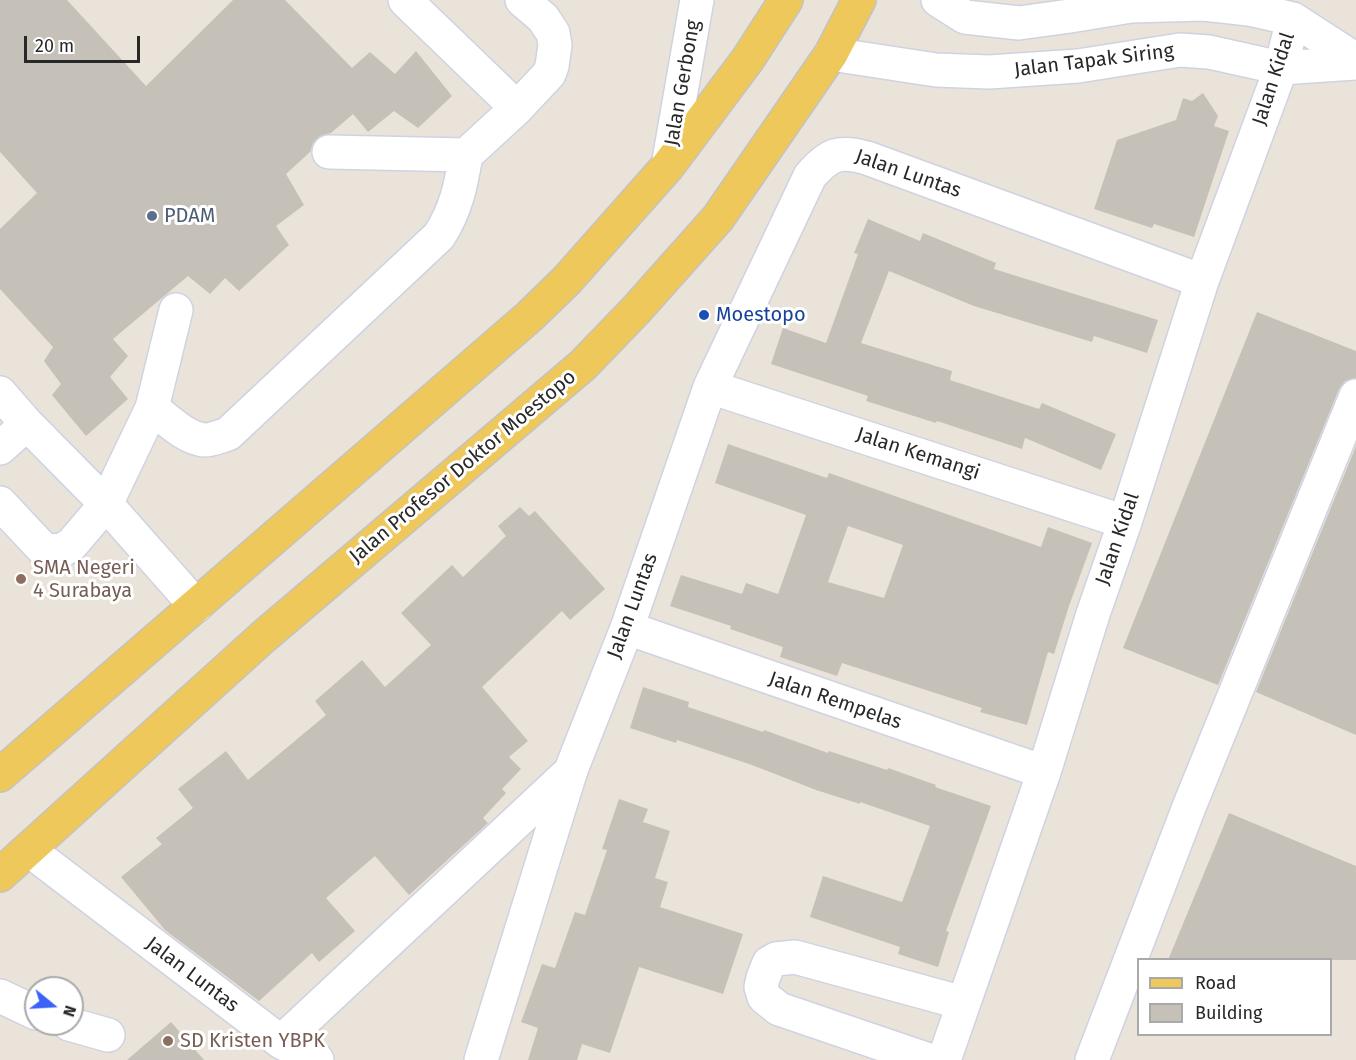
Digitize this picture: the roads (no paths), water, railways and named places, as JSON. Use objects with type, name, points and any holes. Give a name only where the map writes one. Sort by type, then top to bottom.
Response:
[{"type":"main road","points":[[0,775],[531,316],[567,280],[668,166],[748,59],[786,0]]},
{"type":"main road","name":"Jalan Profesor Doktor Moestopo","points":[[0,875],[263,636],[583,365],[636,310],[718,218],[831,54],[859,0]]},
{"type":"street","points":[[405,0],[517,108]]},
{"type":"street","points":[[152,408],[187,434],[197,438],[205,440],[228,434],[439,236],[454,210],[460,191],[466,155],[549,75],[555,57],[553,33],[549,24],[522,0]]},
{"type":"street","name":"Jalan Gerbong","points":[[668,166],[697,0]]},
{"type":"street","name":"Jalan Tapak Siring","points":[[938,0],[965,17],[1019,23],[1131,6],[1204,4],[1249,9],[1293,19],[1356,62]]},
{"type":"street","name":"Jalan Kidal","points":[[944,1060],[1044,772],[1202,281],[1281,68],[1293,19]]},
{"type":"street","name":"Jalan Tapak Siring","points":[[831,54],[936,69],[989,72],[1078,66],[1180,50],[1209,52],[1281,68],[1356,62]]},
{"type":"street","points":[[329,152],[466,155]]},
{"type":"street","name":"Jalan Luntas","points":[[29,850],[281,1042],[571,770],[627,628],[710,387],[810,176],[821,163],[839,153],[850,153],[867,158],[1202,281]]},
{"type":"street","points":[[0,503],[44,550],[61,551],[72,544],[106,504],[152,408],[176,310]]},
{"type":"street","name":"Jalan Kemangi","points":[[710,387],[1125,522]]},
{"type":"street","points":[[0,393],[27,424],[106,504],[196,606]]},
{"type":"street","points":[[1092,1060],[1189,807],[1356,396]]},
{"type":"street","points":[[0,448],[27,424]]},
{"type":"street","name":"Jalan Rempelas","points":[[627,628],[1044,772]]},
{"type":"street","points":[[481,1060],[571,770]]},
{"type":"street","points":[[929,1060],[779,1009],[764,997],[761,987],[770,963],[776,958],[795,957],[963,1003]]},
{"type":"street","points":[[0,996],[24,1007]]},
{"type":"street","points":[[84,1028],[108,1035]]},
{"type":"street","points":[[281,1042],[317,1060]]},
{"type":"place","name":"PDAM","points":[[152,216]]},
{"type":"place","name":"Moestopo","points":[[704,315]]},
{"type":"place","name":"SMA Negeri 4 Surabaya","points":[[21,579]]},
{"type":"place","name":"SD Kristen YBPK","points":[[168,1041]]}]
